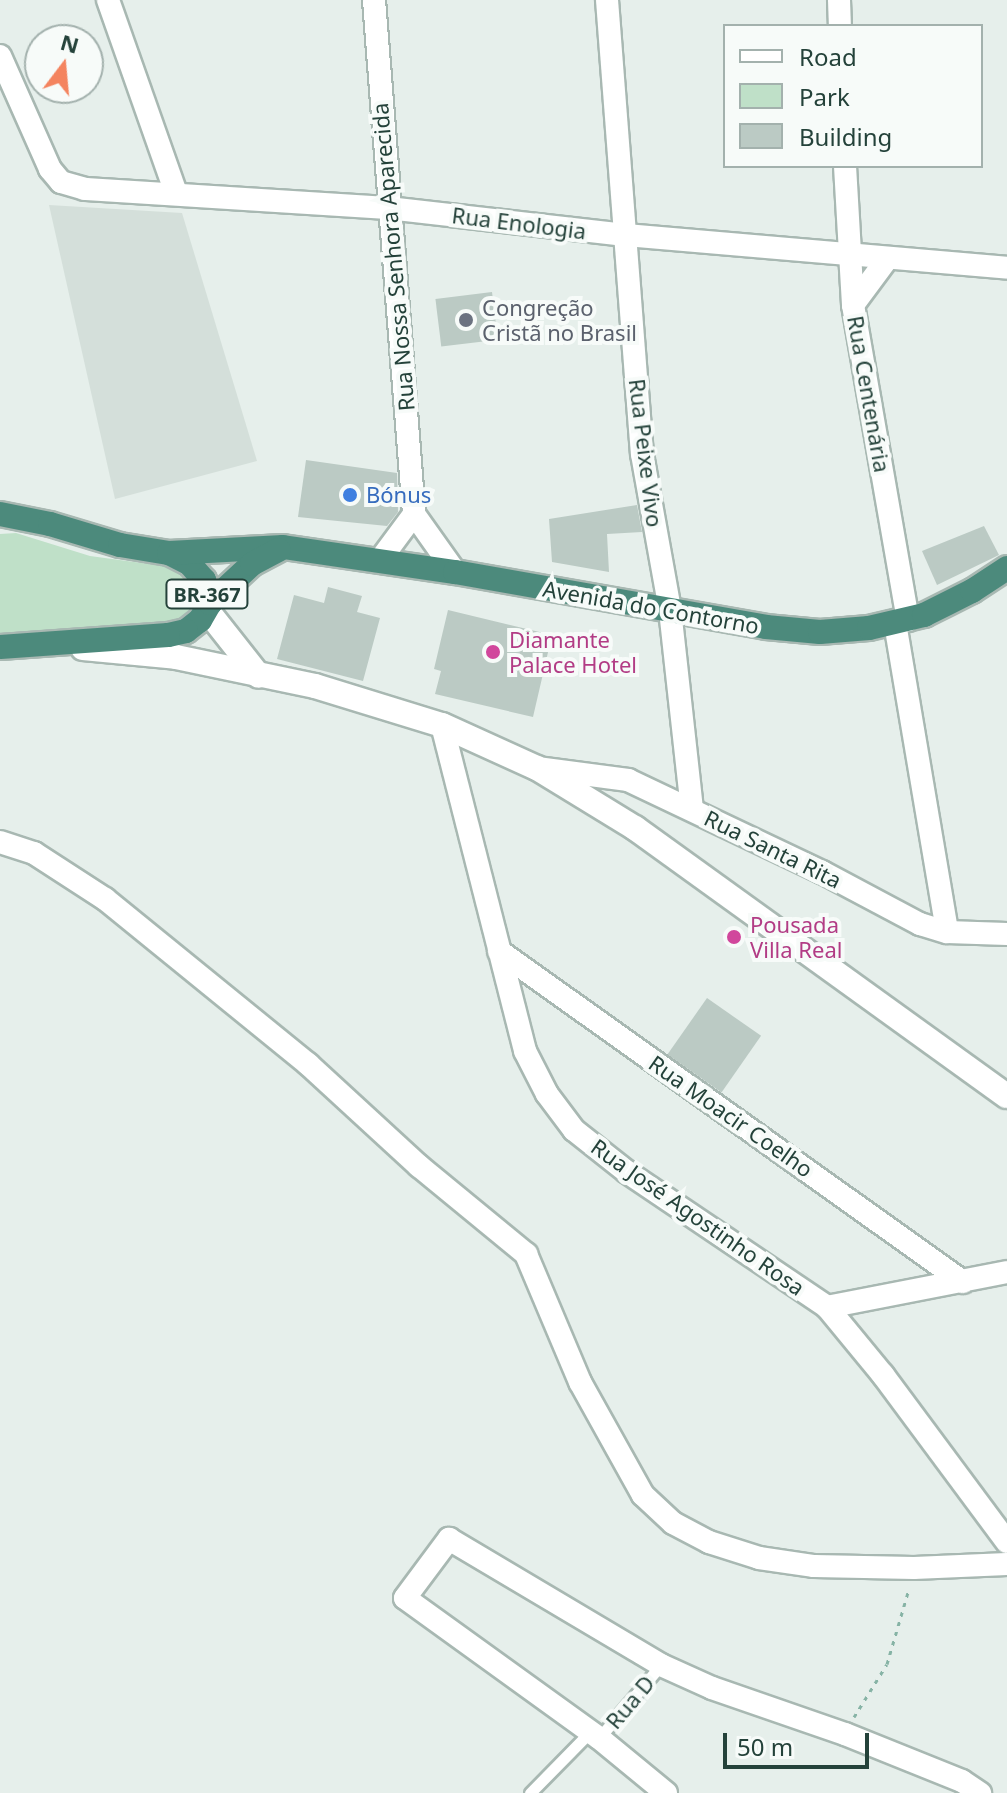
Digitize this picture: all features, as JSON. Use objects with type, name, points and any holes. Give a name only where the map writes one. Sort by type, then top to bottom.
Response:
[{"type":"highway","name":"BR-367","points":[[0,514],[50,524],[120,545],[169,553],[283,547]]},
{"type":"highway","name":"Avenida do Contorno","points":[[283,547],[455,572],[794,631],[847,631],[901,622],[962,597],[1007,568]]},
{"type":"highway","name":"BR-367","points":[[0,647],[168,635],[186,631],[252,564],[283,547]]},
{"type":"highway","name":"BR-367","points":[[169,553],[189,563],[204,580],[208,606]]},
{"type":"main road","points":[[208,606],[259,676]]},
{"type":"main road","points":[[38,646],[176,657],[315,686],[442,725],[537,768],[635,828],[1007,1096]]},
{"type":"street","points":[[108,0],[176,193]]},
{"type":"street","name":"Rua Nossa Senhora Aparecida","points":[[374,0],[414,514]]},
{"type":"street","name":"Rua Peixe Vivo","points":[[607,0],[642,454],[670,610],[692,809]]},
{"type":"street","points":[[839,0],[840,24]]},
{"type":"street","name":"Rua Enologia","points":[[0,56],[44,159],[56,177],[75,187],[388,208],[625,235],[1007,268]]},
{"type":"street","name":"Rua Centenária","points":[[845,168],[853,305],[947,932]]},
{"type":"street","points":[[853,305],[887,259]]},
{"type":"street","points":[[380,560],[414,514],[455,572]]},
{"type":"street","name":"Rua José Agostinho Rosa","points":[[442,725],[525,1051],[547,1094],[574,1130],[627,1172],[827,1307],[1007,1272]]},
{"type":"street","name":"Rua Santa Rita","points":[[537,768],[628,780],[920,924],[947,932],[1007,934]]},
{"type":"street","points":[[0,842],[34,853],[105,899],[308,1064],[419,1166],[526,1254],[580,1382],[643,1495],[673,1523],[709,1542],[759,1558],[814,1566],[914,1568],[1007,1564]]},
{"type":"street","name":"Rua Moacir Coelho","points":[[499,951],[963,1282]]},
{"type":"street","points":[[827,1307],[883,1375],[1007,1542]]},
{"type":"street","points":[[666,1793],[595,1735],[405,1598],[449,1539],[661,1665],[712,1688],[845,1734],[962,1781],[980,1793]]},
{"type":"lane","name":"Rua D","points":[[530,1793],[595,1735],[661,1665]]},
{"type":"path","points":[[845,1734],[887,1664],[914,1568]]},
{"type":"shaded area","points":[[49,205],[182,213],[257,461],[115,499]]},
{"type":"green space","points":[[16,533],[90,556],[171,567],[195,584],[203,598],[196,615],[175,626],[0,637],[0,534]]},
{"type":"building","name":"Congreção Cristã no Brasil","points":[[492,292],[498,340],[441,347],[435,299]]},
{"type":"building","name":"Bónus","points":[[306,460],[397,473],[398,512],[387,526],[298,517]]},
{"type":"building","points":[[637,505],[642,532],[607,534],[609,572],[552,562],[549,519]]},
{"type":"building","points":[[984,526],[999,555],[937,585],[922,551]]},
{"type":"building","points":[[328,587],[362,596],[357,612],[380,618],[363,681],[277,659],[294,595],[324,603]]},
{"type":"building","name":"Diamante Palace Hotel","points":[[448,610],[552,635],[533,717],[435,694],[441,671],[434,669]]},
{"type":"building","points":[[707,998],[761,1036],[721,1092],[667,1055]]},
{"type":"place","name":"Congreção Cristã no Brasil","points":[[466,320]]},
{"type":"place","name":"Bónus","points":[[350,495]]},
{"type":"place","name":"Diamante Palace Hotel","points":[[493,652]]},
{"type":"place","name":"Pousada Villa Real","points":[[734,937]]}]
